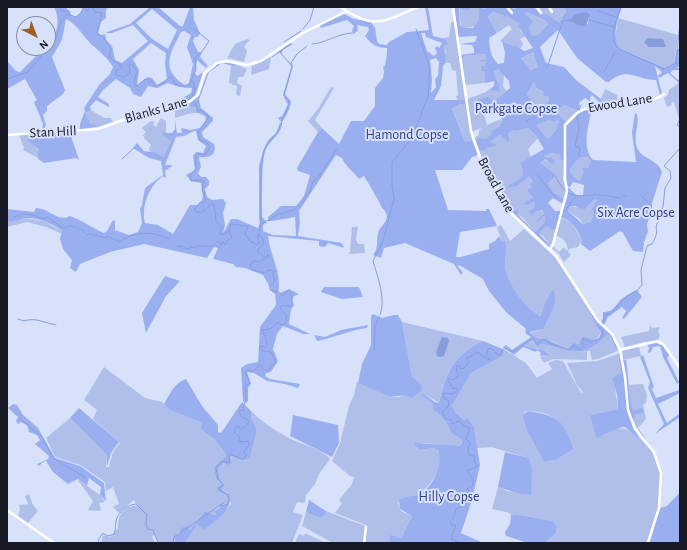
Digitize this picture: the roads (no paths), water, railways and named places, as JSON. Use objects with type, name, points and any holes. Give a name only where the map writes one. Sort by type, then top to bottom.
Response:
[{"type":"street","points":[[341,7],[357,19],[382,21],[392,19],[417,7]]},
{"type":"street","name":"Broad Lane","points":[[453,7],[471,131],[476,148],[513,216],[556,256],[602,325],[612,334],[620,350],[625,377],[628,410],[635,429],[654,452],[661,468],[660,503],[648,543]]},
{"type":"street","points":[[507,7],[512,13]]},
{"type":"street","points":[[536,7],[541,13]]},
{"type":"street","points":[[549,7],[552,12]]},
{"type":"street","name":"Blanks Lane","points":[[98,129],[148,111],[192,100],[199,92],[204,74],[217,63],[226,61],[247,65],[261,61],[303,32],[347,11]]},
{"type":"street","name":"Ewood Lane","points":[[550,249],[553,244],[567,192],[565,179],[565,127],[571,119],[585,109],[641,103],[655,99],[664,94]]},
{"type":"street","name":"Stan Hill","points":[[7,135],[98,129]]},
{"type":"street","points":[[620,350],[658,341],[664,346],[680,368]]},
{"type":"street","points":[[7,510],[54,543]]},
{"type":"street","points":[[364,543],[366,527]]},
{"type":"waterway","points":[[62,7],[60,11],[69,11],[70,15],[76,17],[81,13],[83,8],[88,11],[88,7]]},
{"type":"waterway","points":[[92,7],[95,12],[102,13],[97,33],[105,39],[111,50],[109,57],[122,66],[120,69],[116,70],[116,75],[124,77],[130,73],[129,65],[133,65],[137,71],[134,82],[136,87],[145,79],[151,80],[155,86],[164,82],[171,76],[175,84],[185,87],[189,85],[196,70],[195,57],[201,53],[209,41],[193,28]]},
{"type":"waterway","points":[[303,29],[310,20],[314,7]]},
{"type":"waterway","points":[[614,27],[621,7]]},
{"type":"waterway","points":[[598,11],[616,17]]},
{"type":"waterway","points":[[56,38],[62,20],[69,14]]},
{"type":"waterway","points":[[562,24],[563,21],[571,20]]},
{"type":"waterway","points":[[589,20],[614,27],[613,37],[616,46],[621,50],[664,69],[676,63]]},
{"type":"waterway","points":[[677,65],[676,60],[680,23]]},
{"type":"waterway","points":[[547,68],[561,26]]},
{"type":"waterway","points":[[380,315],[382,309],[382,295],[373,261],[383,241],[394,199],[392,185],[392,162],[412,138],[428,96],[430,67],[416,29]]},
{"type":"waterway","points":[[284,42],[301,31]]},
{"type":"waterway","points":[[312,44],[317,44],[347,33],[353,33]]},
{"type":"waterway","points":[[272,57],[290,45]]},
{"type":"waterway","points":[[192,100],[196,104],[198,111],[202,110],[209,117],[198,132],[200,140],[206,142],[210,146],[207,153],[202,155],[198,153],[196,155],[196,168],[190,176],[191,181],[201,180],[204,182],[202,190],[206,201],[204,203],[200,203],[194,209],[197,212],[202,212],[212,204],[214,205],[216,221],[223,228],[219,232],[221,234],[228,232],[231,224],[247,226],[248,227],[245,234],[250,241],[257,245],[259,244],[258,237],[261,224],[261,165],[263,152],[281,124],[287,108],[289,101],[284,94],[292,66],[291,63],[297,54],[307,46]]},
{"type":"waterway","points":[[604,72],[615,52]]},
{"type":"waterway","points":[[7,79],[28,72],[41,56]]},
{"type":"waterway","points":[[191,81],[194,83],[195,90],[191,98]]},
{"type":"waterway","points":[[174,104],[191,99]]},
{"type":"waterway","points":[[139,112],[172,104]]},
{"type":"waterway","points":[[579,110],[581,105]]},
{"type":"waterway","points":[[577,115],[579,129],[575,146],[580,148],[579,156]]},
{"type":"waterway","points":[[526,121],[535,117]]},
{"type":"waterway","points":[[680,119],[677,125],[680,127]]},
{"type":"waterway","points":[[122,159],[134,148]]},
{"type":"waterway","points":[[602,323],[605,315],[614,311],[626,297],[638,290],[642,285],[641,270],[647,246],[652,244],[656,236],[656,227],[663,207],[665,188],[671,178],[670,171],[664,166],[680,148]]},
{"type":"waterway","points":[[262,224],[280,213],[283,214],[294,210],[304,201],[307,194],[310,192],[313,181],[317,179],[337,149]]},
{"type":"waterway","points":[[538,175],[552,194],[556,196]]},
{"type":"waterway","points":[[555,176],[562,187]]},
{"type":"waterway","points":[[563,188],[570,194],[580,196],[602,195],[621,198],[626,196]]},
{"type":"waterway","points":[[565,211],[576,196]]},
{"type":"waterway","points":[[642,197],[648,202]]},
{"type":"waterway","points":[[14,218],[17,215],[23,214],[30,214],[42,219],[47,217],[63,228],[69,226],[76,227],[83,230],[87,235],[90,234],[106,238],[107,236],[120,242],[125,238],[144,233],[164,236],[170,239]]},
{"type":"waterway","points":[[178,246],[183,246],[187,249],[190,248],[190,246],[194,248],[197,246],[213,246],[218,241],[221,245],[223,242],[225,245],[227,241],[232,238],[229,230]]},
{"type":"waterway","points":[[219,506],[227,505],[229,499],[227,494],[219,490],[223,484],[218,479],[216,467],[222,461],[229,463],[230,454],[244,459],[246,455],[244,451],[249,444],[249,441],[240,442],[239,436],[234,432],[237,426],[241,429],[248,424],[249,421],[241,416],[239,411],[244,410],[243,406],[246,400],[245,386],[250,383],[245,372],[247,370],[254,371],[260,364],[263,369],[269,371],[270,367],[276,362],[271,352],[260,349],[260,346],[267,346],[266,338],[261,330],[271,328],[278,322],[282,325],[285,324],[287,316],[280,308],[281,306],[291,306],[292,302],[288,290],[282,296],[279,292],[270,290],[270,286],[275,281],[273,273],[276,271],[268,270],[265,273],[252,270],[250,264],[269,257],[268,255],[264,257],[257,251],[264,243],[262,237],[258,235]]},
{"type":"waterway","points":[[374,350],[375,327],[379,317]]},
{"type":"waterway","points":[[18,319],[24,321],[36,320],[56,325]]},
{"type":"waterway","points":[[504,348],[513,352],[533,338],[537,345],[543,339],[551,344],[570,350],[574,345],[580,350],[583,347],[583,338],[591,342],[601,337],[603,333],[602,326]]},
{"type":"waterway","points":[[460,543],[451,539],[456,525],[451,525],[450,522],[454,517],[456,509],[464,505],[460,499],[464,493],[469,492],[467,489],[473,485],[473,479],[467,471],[478,466],[474,461],[475,456],[469,455],[468,449],[470,442],[466,439],[470,428],[464,426],[459,421],[452,424],[452,420],[445,419],[442,412],[448,407],[449,401],[444,398],[443,395],[444,393],[453,394],[458,390],[457,388],[453,389],[448,380],[449,378],[453,380],[458,376],[456,367],[458,365],[461,369],[464,368],[469,362],[466,358],[478,352],[488,360],[490,359],[486,356],[488,349],[491,348],[499,356],[503,349]]},
{"type":"waterway","points":[[19,418],[42,437],[53,458],[86,478]]},
{"type":"waterway","points":[[173,543],[174,537],[225,502]]},
{"type":"waterway","points":[[99,543],[98,540],[103,533],[108,536],[114,534],[116,521],[121,512],[129,506],[136,504],[147,515],[146,525],[148,529],[153,530],[158,543]]},
{"type":"park label","name":"Parkgate Copse","points":[[516,109]]},
{"type":"park label","name":"Hamond Copse","points":[[407,135]]},
{"type":"park label","name":"Six Acre Copse","points":[[636,213]]},
{"type":"park label","name":"Hilly Copse","points":[[449,497]]}]
